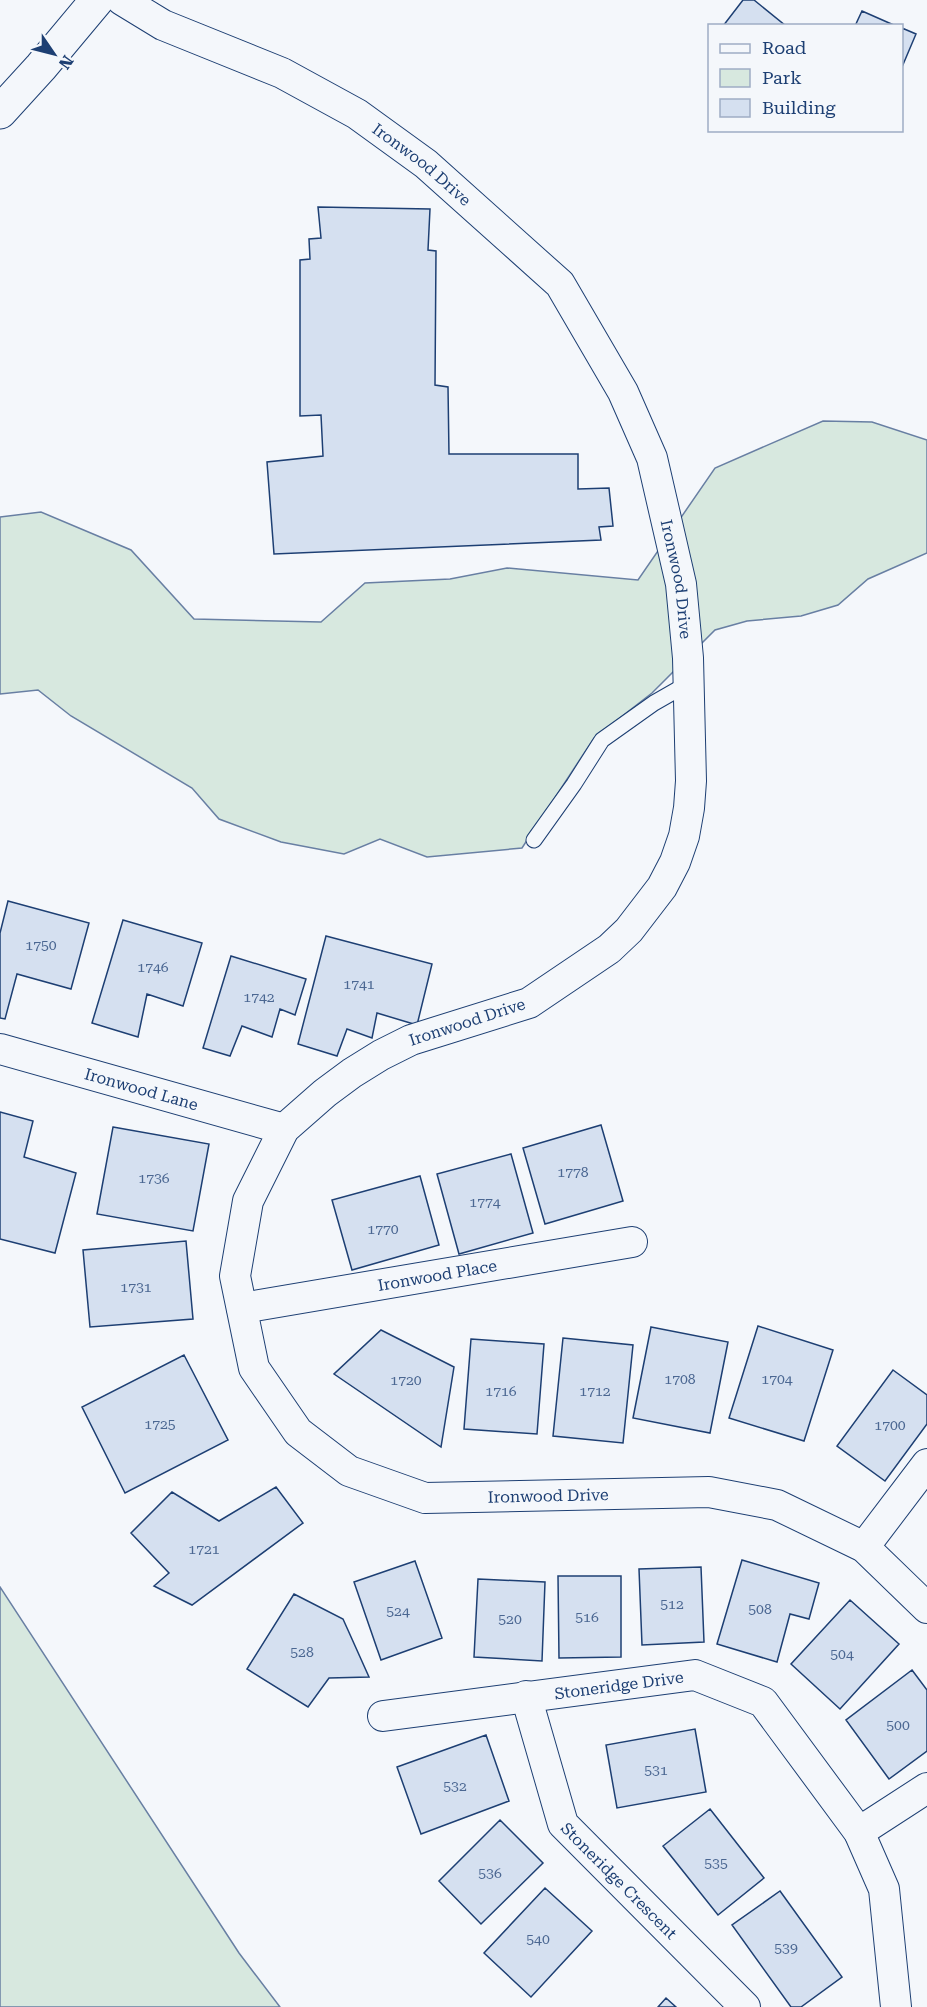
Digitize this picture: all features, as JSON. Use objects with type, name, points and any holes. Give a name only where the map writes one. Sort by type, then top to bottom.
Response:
[{"type":"street","points":[[0,111],[41,67],[97,0]]},
{"type":"street","name":"Ironwood Drive","points":[[122,0],[163,25],[282,73],[357,114],[426,164],[560,284],[623,392],[652,458],[681,584],[689,682],[691,781],[684,836],[675,862],[662,887],[629,930],[609,949],[529,1003],[421,1036],[381,1055],[352,1072],[284,1129],[248,1201],[235,1276],[254,1368],[298,1432],[349,1472],[425,1498],[709,1492],[777,1505],[864,1547],[927,1608]]},
{"type":"street","name":"Ironwood Lane","points":[[0,1049],[284,1129]]},
{"type":"street","name":"Ironwood Place","points":[[242,1308],[632,1242]]},
{"type":"street","points":[[864,1547],[927,1464]]},
{"type":"street","name":"Stoneridge Drive","points":[[383,1716],[695,1675],[763,1702],[859,1832],[884,1889],[896,2007]]},
{"type":"street","name":"Stoneridge Crescent","points":[[526,1696],[563,1824],[745,2007]]},
{"type":"street","points":[[859,1832],[927,1788]]},
{"type":"lane","points":[[534,840],[602,740],[689,682]]},
{"type":"green space","points":[[823,421],[872,422],[927,440],[927,553],[868,579],[838,605],[801,616],[747,621],[715,630],[652,693],[594,738],[522,848],[427,857],[380,839],[344,854],[281,842],[219,819],[192,788],[71,716],[38,690],[0,694],[0,517],[41,512],[131,550],[194,619],[321,622],[365,583],[450,579],[507,568],[638,580],[715,468]]},
{"type":"green space","points":[[0,1587],[239,1953],[280,2007],[0,2007]]},
{"type":"building","points":[[743,0],[754,0],[784,24],[725,24]]},
{"type":"building","points":[[862,11],[891,24],[856,24]]},
{"type":"building","points":[[903,28],[916,34],[903,65]]},
{"type":"building","points":[[318,207],[430,209],[428,250],[436,251],[435,385],[448,387],[449,454],[578,454],[578,489],[609,488],[613,526],[599,527],[601,540],[274,554],[267,462],[323,456],[321,415],[300,416],[300,260],[310,259],[309,239],[321,238]]},
{"type":"building","points":[[8,901],[89,923],[71,989],[17,974],[5,1019],[0,1018],[0,933]]},
{"type":"building","points":[[123,920],[202,943],[183,1006],[147,994],[138,1037],[92,1023]]},
{"type":"building","points":[[326,936],[432,964],[417,1025],[377,1013],[372,1038],[347,1029],[337,1056],[298,1044]]},
{"type":"building","points":[[231,956],[306,979],[295,1015],[280,1009],[272,1037],[242,1026],[230,1056],[203,1048]]},
{"type":"building","points":[[0,1112],[33,1121],[24,1157],[76,1173],[55,1253],[0,1239]]},
{"type":"building","points":[[601,1125],[623,1201],[545,1224],[523,1148]]},
{"type":"building","points":[[113,1127],[209,1144],[193,1231],[97,1214]]},
{"type":"building","points":[[511,1154],[533,1233],[459,1254],[437,1174]]},
{"type":"building","points":[[420,1176],[439,1245],[352,1270],[332,1200]]},
{"type":"building","points":[[186,1241],[193,1319],[90,1327],[83,1250]]},
{"type":"building","points":[[758,1326],[833,1350],[804,1441],[729,1418]]},
{"type":"building","points":[[651,1327],[728,1342],[710,1433],[633,1418]]},
{"type":"building","points":[[381,1330],[454,1367],[441,1447],[334,1374]]},
{"type":"building","points":[[563,1338],[633,1345],[623,1443],[553,1436]]},
{"type":"building","points":[[471,1339],[544,1344],[537,1434],[464,1429]]},
{"type":"building","points":[[184,1355],[228,1440],[125,1493],[82,1407]]},
{"type":"building","points":[[893,1370],[927,1395],[927,1424],[885,1481],[837,1446]]},
{"type":"building","points":[[276,1487],[303,1523],[192,1605],[154,1586],[169,1573],[131,1533],[172,1492],[219,1521]]},
{"type":"building","points":[[742,1560],[819,1583],[809,1619],[790,1614],[777,1662],[717,1644]]},
{"type":"building","points":[[415,1561],[442,1638],[381,1660],[354,1582]]},
{"type":"building","points":[[701,1567],[704,1642],[642,1645],[639,1569]]},
{"type":"building","points":[[558,1576],[621,1576],[621,1657],[559,1658]]},
{"type":"building","points":[[478,1579],[545,1582],[542,1661],[474,1657]]},
{"type":"building","points":[[294,1594],[343,1619],[369,1677],[329,1678],[308,1707],[247,1669]]},
{"type":"building","points":[[850,1600],[899,1644],[840,1709],[791,1664]]},
{"type":"building","points":[[912,1670],[927,1690],[927,1751],[889,1779],[846,1720]]},
{"type":"building","points":[[695,1729],[706,1792],[617,1808],[606,1745]]},
{"type":"building","points":[[486,1735],[509,1801],[421,1834],[397,1767]]},
{"type":"building","points":[[710,1809],[764,1878],[718,1915],[663,1846]]},
{"type":"building","points":[[500,1820],[543,1863],[481,1924],[439,1881]]},
{"type":"building","points":[[545,1888],[592,1931],[531,1997],[484,1953]]},
{"type":"building","points":[[780,1891],[842,1977],[801,2007],[791,2007],[732,1925]]},
{"type":"building","points":[[666,1998],[676,2007],[658,2007]]}]
